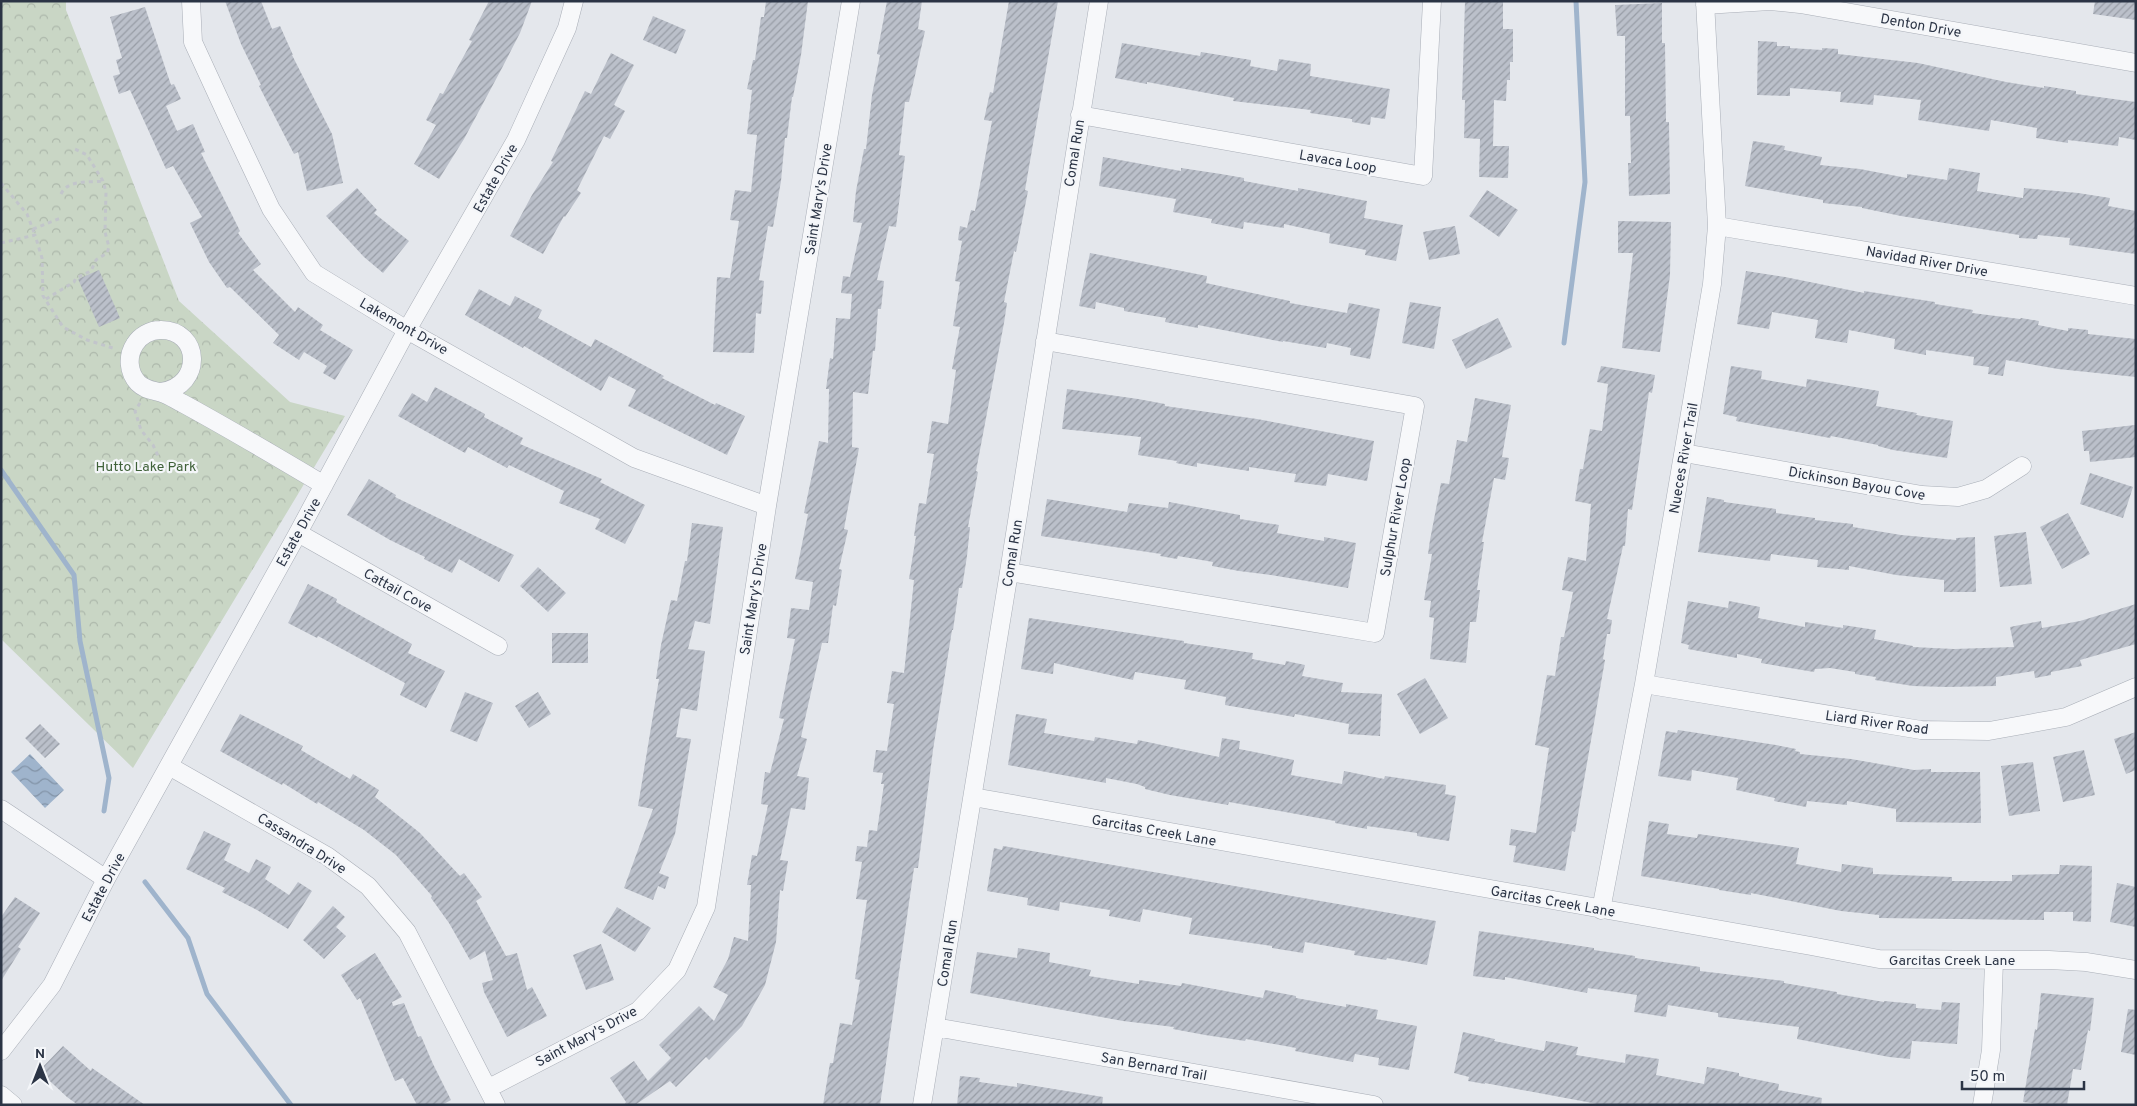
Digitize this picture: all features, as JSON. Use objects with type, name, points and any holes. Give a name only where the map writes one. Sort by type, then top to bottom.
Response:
[{"type":"street","name":"Lakemont Drive","points":[[190,1],[193,42],[271,210],[314,273],[407,330],[634,458],[767,506]]},
{"type":"street","name":"Estate Drive","points":[[1,1051],[52,985],[106,879],[298,533],[407,330],[516,140],[567,28],[574,1]]},
{"type":"street","name":"Saint Mary's Drive","points":[[489,1088],[638,1011],[677,970],[706,907],[767,506],[851,1]]},
{"type":"street","name":"Comal Run","points":[[922,1105],[973,798],[1099,1]]},
{"type":"street","name":"Lavaca Loop","points":[[1080,115],[1423,176],[1432,1]]},
{"type":"street","name":"Denton Drive","points":[[1705,3],[1770,1],[1800,4],[2136,62]]},
{"type":"street","name":"Nueces River Trail","points":[[1602,910],[1644,684],[1710,299],[1718,226],[1705,3]]},
{"type":"street","name":"Navidad River Drive","points":[[1718,226],[2136,296]]},
{"type":"street","points":[[154,391],[178,387],[190,373],[192,356],[184,340],[169,331],[151,331],[137,341],[131,354],[130,366],[132,375],[137,382],[154,391],[244,437],[324,485]]},
{"type":"street","name":"Sulphur River Loop","points":[[1009,572],[1374,633],[1415,406],[1045,341]]},
{"type":"street","name":"Dickinson Bayou Cove","points":[[1684,453],[1922,495],[1958,497],[1986,489],[2022,466]]},
{"type":"street","name":"Cattail Cove","points":[[298,533],[498,646]]},
{"type":"street","name":"Liard River Road","points":[[1644,684],[1921,730],[1979,731],[1989,731],[2066,717],[2136,687]]},
{"type":"street","name":"Cassandra Drive","points":[[170,766],[327,856],[368,886],[407,932],[489,1088],[496,1105]]},
{"type":"street","name":"Garcitas Creek Lane","points":[[973,798],[1879,959],[2049,960],[2086,962],[2136,970]]},
{"type":"street","points":[[1,809],[106,879]]},
{"type":"street","points":[[1982,1105],[1991,1050],[1994,961]]},
{"type":"street","name":"San Bernard Trail","points":[[935,1027],[1374,1105]]},
{"type":"street","points":[[1,1095],[13,1105]]},
{"type":"path","points":[[46,299],[74,282],[76,278],[90,271],[96,260],[107,253],[109,247],[105,232],[106,192],[104,181],[87,155],[73,148]]},
{"type":"path","points":[[61,194],[63,189],[74,183],[104,181]]},
{"type":"path","points":[[1,183],[27,214],[42,258],[43,296],[63,327],[86,340],[131,354]]},
{"type":"path","points":[[33,229],[61,218]]},
{"type":"path","points":[[1,243],[35,235]]},
{"type":"path","points":[[154,391],[135,411],[141,430],[154,445],[159,458]]},
{"type":"green space","name":"Hutto Lake Park","points":[[1,1],[66,1],[66,10],[179,301],[290,402],[345,416],[133,768],[1,639]]},
{"type":"water","points":[[30,754],[64,790],[45,808],[11,772]]},
{"type":"building","points":[[225,1],[261,1],[272,29],[280,26],[292,55],[332,134],[343,183],[307,191],[298,152],[294,154],[259,86],[261,85],[241,44]]},
{"type":"building","points":[[489,1],[532,1],[520,33],[502,68],[464,139],[439,179],[414,164],[436,125],[426,120],[440,93],[443,94],[472,41],[469,40]]},
{"type":"building","points":[[766,1],[808,1],[801,55],[792,97],[787,138],[785,138],[781,181],[773,227],[768,226],[759,280],[764,281],[761,314],[756,313],[754,353],[713,352],[717,277],[730,278],[739,221],[730,220],[735,190],[751,192],[757,135],[747,134],[752,90],[747,89],[753,60],[755,60],[761,17],[764,17]]},
{"type":"building","points":[[887,1],[922,1],[918,29],[925,31],[909,102],[905,102],[899,155],[905,156],[896,227],[889,226],[877,280],[884,281],[881,309],[878,309],[875,351],[873,351],[868,394],[853,392],[852,447],[859,448],[844,529],[848,530],[839,569],[842,570],[836,606],[833,605],[828,643],[822,643],[801,737],[807,739],[797,776],[809,778],[805,810],[791,808],[780,860],[788,861],[783,891],[780,890],[776,942],[765,985],[742,1026],[709,1060],[706,1057],[676,1087],[670,1081],[635,1105],[624,1105],[626,1102],[610,1078],[634,1061],[648,1081],[671,1058],[659,1045],[699,1006],[714,1021],[728,995],[713,987],[728,959],[734,937],[748,941],[751,885],[747,885],[752,855],[757,856],[768,805],[761,804],[765,772],[770,773],[784,719],[779,718],[795,639],[787,638],[791,608],[809,610],[813,582],[795,579],[808,514],[804,513],[819,441],[828,443],[829,389],[826,389],[830,358],[833,359],[836,318],[850,319],[852,294],[841,293],[843,276],[850,277],[862,223],[853,222],[856,191],[864,149],[866,149],[872,95],[880,55],[877,54]]},
{"type":"building","points":[[1009,1],[1058,1],[1025,190],[1028,191],[1004,302],[1007,303],[1004,323],[976,471],[978,472],[968,527],[970,527],[967,556],[962,588],[959,588],[933,750],[918,868],[914,868],[880,1105],[823,1105],[830,1063],[833,1063],[840,1023],[852,1025],[860,980],[855,979],[867,900],[856,899],[862,862],[855,861],[857,846],[867,847],[869,830],[877,831],[884,784],[881,784],[883,773],[873,772],[876,750],[887,751],[894,704],[887,703],[892,671],[904,673],[914,580],[909,579],[916,536],[914,536],[919,503],[926,504],[934,454],[927,453],[932,421],[948,424],[956,370],[952,369],[960,327],[953,326],[960,282],[955,281],[962,241],[958,240],[960,226],[967,228],[971,210],[975,211],[992,121],[984,120],[990,92],[993,93]]},
{"type":"building","points":[[1465,1],[1503,1],[1503,29],[1513,29],[1513,62],[1510,62],[1510,80],[1507,80],[1506,101],[1494,100],[1493,146],[1509,146],[1508,178],[1479,177],[1480,139],[1464,138],[1465,100],[1462,100]]},
{"type":"building","points":[[2095,1],[2136,1],[2136,20],[2093,14]]},
{"type":"building","points":[[1662,3],[1662,43],[1665,43],[1666,122],[1669,122],[1670,194],[1629,196],[1628,163],[1631,163],[1630,116],[1625,116],[1625,36],[1617,36],[1615,5]]},
{"type":"building","points":[[145,7],[171,85],[174,84],[181,99],[166,106],[177,131],[193,124],[205,152],[201,153],[240,231],[238,233],[261,264],[253,270],[295,312],[298,307],[323,325],[320,330],[353,350],[335,380],[323,373],[327,366],[304,352],[299,360],[273,343],[279,335],[230,287],[227,288],[209,262],[190,223],[202,217],[173,166],[166,169],[130,90],[119,94],[113,76],[120,74],[116,60],[122,58],[110,17]]},
{"type":"building","points":[[653,16],[686,30],[676,54],[643,40]]},
{"type":"building","points":[[1758,41],[1777,42],[1777,46],[1790,46],[1790,48],[1838,49],[1838,54],[1918,63],[2006,82],[2044,88],[2044,86],[2076,91],[2076,94],[2136,102],[2136,140],[2119,137],[2118,146],[2068,140],[2068,143],[2036,138],[2037,128],[1991,120],[1989,131],[1918,120],[1921,100],[1874,95],[1873,105],[1840,102],[1841,92],[1790,88],[1790,96],[1757,95]]},
{"type":"building","points":[[1122,43],[1200,56],[1201,52],[1251,60],[1250,66],[1277,71],[1279,59],[1311,64],[1310,76],[1390,89],[1385,119],[1371,117],[1370,125],[1352,122],[1352,119],[1310,113],[1311,110],[1233,101],[1234,98],[1115,78]]},
{"type":"building","points":[[611,53],[634,65],[614,105],[625,111],[610,139],[604,136],[577,190],[581,193],[564,216],[543,254],[510,236],[532,195],[553,162],[551,161],[585,91],[591,94]]},
{"type":"building","points":[[1753,141],[1785,146],[1784,150],[1822,157],[1820,165],[1860,169],[1907,178],[1907,174],[1947,180],[1949,168],[1980,173],[1977,191],[2023,198],[2024,188],[2110,198],[2108,206],[2136,211],[2136,254],[2069,245],[2070,238],[2038,235],[2037,239],[2019,238],[2019,235],[1901,216],[1862,207],[1823,203],[1823,200],[1745,186]]},
{"type":"building","points":[[1103,157],[1181,171],[1181,168],[1221,174],[1244,178],[1244,181],[1298,191],[1298,188],[1367,201],[1364,218],[1403,225],[1396,261],[1365,255],[1366,250],[1329,243],[1330,234],[1284,224],[1284,228],[1244,222],[1243,229],[1211,223],[1212,219],[1173,212],[1176,199],[1099,186]]},
{"type":"building","points":[[357,188],[377,210],[374,213],[409,241],[383,273],[364,257],[326,216]]},
{"type":"building","points":[[1487,190],[1518,210],[1499,237],[1469,216]]},
{"type":"building","points":[[1618,221],[1671,222],[1670,275],[1660,352],[1622,348],[1633,253],[1618,253]]},
{"type":"building","points":[[1455,226],[1460,254],[1429,260],[1423,232]]},
{"type":"building","points":[[1090,253],[1207,276],[1206,283],[1290,301],[1290,303],[1347,313],[1349,303],[1380,309],[1370,359],[1350,355],[1351,348],[1327,343],[1326,348],[1283,342],[1198,325],[1198,328],[1165,322],[1166,318],[1124,311],[1124,308],[1096,302],[1095,309],[1079,306]]},
{"type":"building","points":[[99,270],[120,318],[99,327],[78,279]]},
{"type":"building","points":[[1746,271],[1864,293],[1864,291],[1935,302],[1935,304],[1973,310],[1972,313],[2039,321],[2038,325],[2068,331],[2068,328],[2088,330],[2088,334],[2136,339],[2136,377],[2058,369],[2006,360],[2003,376],[1988,374],[1989,367],[1973,365],[1974,357],[1926,350],[1926,355],[1894,349],[1895,339],[1849,330],[1847,343],[1815,338],[1818,320],[1772,312],[1769,329],[1737,324]]},
{"type":"building","points":[[479,289],[510,306],[515,296],[542,310],[538,318],[591,347],[595,339],[664,376],[662,378],[715,405],[716,403],[745,416],[727,455],[628,406],[636,390],[609,376],[601,391],[524,346],[523,348],[465,315]]},
{"type":"building","points":[[1410,302],[1441,307],[1434,349],[1402,343]]},
{"type":"building","points":[[1498,318],[1512,347],[1466,369],[1452,340]]},
{"type":"building","points":[[1601,366],[1655,375],[1652,393],[1649,392],[1632,510],[1628,509],[1625,546],[1623,546],[1607,619],[1612,620],[1610,634],[1607,634],[1603,659],[1605,660],[1575,832],[1572,831],[1565,871],[1513,862],[1516,846],[1509,845],[1511,829],[1536,833],[1549,748],[1535,745],[1547,675],[1555,676],[1561,637],[1564,637],[1573,592],[1562,590],[1568,557],[1586,561],[1591,504],[1575,501],[1580,469],[1583,469],[1590,429],[1602,431],[1608,384],[1597,382]]},
{"type":"building","points":[[1731,366],[1762,371],[1761,379],[1806,387],[1807,379],[1879,391],[1876,406],[1953,421],[1947,458],[1893,450],[1878,445],[1831,436],[1830,438],[1736,421],[1737,417],[1723,414]]},
{"type":"building","points":[[435,387],[485,414],[484,417],[523,438],[520,444],[602,479],[600,482],[645,505],[625,544],[595,529],[600,519],[559,503],[564,491],[509,465],[507,468],[468,447],[465,453],[398,416],[412,393],[427,402]]},
{"type":"building","points":[[1067,389],[1138,399],[1165,404],[1165,406],[1257,419],[1374,441],[1367,481],[1328,474],[1326,486],[1294,482],[1296,474],[1249,467],[1249,471],[1197,463],[1197,467],[1176,463],[1177,461],[1138,455],[1141,437],[1062,429]]},
{"type":"building","points":[[1475,398],[1511,405],[1502,457],[1509,458],[1505,480],[1494,478],[1482,542],[1484,542],[1477,590],[1480,590],[1476,622],[1470,622],[1466,663],[1430,659],[1434,618],[1429,617],[1431,601],[1424,600],[1432,554],[1428,554],[1430,540],[1441,483],[1449,484],[1457,440],[1467,442]]},
{"type":"building","points":[[2135,425],[2136,457],[2090,462],[2089,451],[2084,451],[2082,431]]},
{"type":"building","points":[[2090,473],[2133,487],[2123,518],[2080,504]]},
{"type":"building","points":[[369,479],[396,495],[395,497],[514,555],[499,582],[459,559],[452,573],[347,515]]},
{"type":"building","points":[[1707,497],[1724,500],[1724,502],[1776,509],[1776,513],[1853,524],[1853,527],[1901,535],[1956,540],[1956,538],[1975,537],[1976,592],[1944,592],[1944,580],[1896,575],[1849,566],[1849,570],[1817,567],[1818,560],[1771,554],[1770,561],[1698,552]]},
{"type":"building","points":[[1047,499],[1127,512],[1129,503],[1168,508],[1169,502],[1240,515],[1240,519],[1279,525],[1277,533],[1324,541],[1324,537],[1356,543],[1348,588],[1212,566],[1213,562],[1178,556],[1177,559],[1160,556],[1161,554],[1041,536]]},
{"type":"building","points":[[2068,513],[2090,554],[2062,569],[2040,527]]},
{"type":"building","points":[[692,523],[723,527],[710,624],[695,621],[688,649],[705,651],[697,711],[681,708],[676,737],[691,739],[675,834],[659,873],[669,877],[665,889],[658,886],[653,900],[624,888],[653,809],[638,806],[659,679],[656,679],[661,645],[671,600],[677,601],[685,561],[687,561]]},
{"type":"building","points":[[2026,532],[2032,584],[2000,587],[1994,536]]},
{"type":"building","points":[[538,567],[566,593],[548,612],[520,586]]},
{"type":"building","points":[[308,584],[337,599],[336,602],[412,644],[408,653],[445,671],[426,708],[400,695],[405,683],[318,636],[317,638],[288,623]]},
{"type":"building","points":[[1688,601],[1728,608],[1729,601],[1760,607],[1758,618],[1805,627],[1805,622],[1843,628],[1843,625],[1876,630],[1874,639],[1913,647],[1954,649],[2014,647],[2010,627],[2041,621],[2042,628],[2080,621],[2136,604],[2136,644],[2080,660],[2082,666],[2051,672],[2051,675],[2035,678],[2034,671],[1996,677],[1996,686],[1913,686],[1875,680],[1876,677],[1855,674],[1855,672],[1830,668],[1815,669],[1814,672],[1761,663],[1762,659],[1737,654],[1737,658],[1688,649],[1689,645],[1681,643]]},
{"type":"building","points":[[1029,618],[1253,653],[1252,659],[1285,665],[1286,661],[1305,665],[1302,676],[1343,683],[1341,692],[1382,694],[1380,736],[1348,734],[1349,724],[1295,714],[1294,717],[1225,705],[1226,697],[1184,689],[1186,680],[1135,672],[1133,680],[1054,663],[1053,674],[1021,669]]},
{"type":"building","points":[[552,633],[588,633],[588,663],[552,663]]},
{"type":"building","points":[[1425,678],[1448,718],[1420,734],[1397,694]]},
{"type":"building","points":[[465,692],[493,703],[477,742],[450,731]]},
{"type":"building","points":[[538,692],[551,714],[529,728],[515,706]]},
{"type":"building","points":[[240,714],[303,746],[301,750],[350,779],[353,774],[379,790],[375,797],[420,833],[460,876],[464,873],[482,897],[476,901],[506,956],[517,953],[527,990],[532,987],[547,1016],[507,1037],[484,992],[482,983],[493,980],[485,951],[470,960],[449,923],[431,898],[432,896],[396,855],[364,830],[318,802],[317,804],[283,783],[282,785],[220,751]]},
{"type":"building","points":[[1016,714],[1047,719],[1044,733],[1094,741],[1095,737],[1137,744],[1138,740],[1219,757],[1222,738],[1240,741],[1239,749],[1294,760],[1291,775],[1342,784],[1344,771],[1384,779],[1385,776],[1446,785],[1445,794],[1456,796],[1449,841],[1417,836],[1417,833],[1367,826],[1367,829],[1335,823],[1335,821],[1229,802],[1228,805],[1170,795],[1145,789],[1145,787],[1137,784],[1106,778],[1106,783],[1008,765]]},
{"type":"building","points":[[40,724],[60,744],[45,758],[25,738]]},
{"type":"building","points":[[1678,730],[1776,745],[1796,749],[1795,751],[1800,752],[1800,754],[1851,759],[1914,770],[1931,769],[1931,772],[1980,772],[1981,823],[1896,822],[1896,809],[1847,801],[1847,805],[1807,801],[1806,807],[1774,801],[1775,798],[1736,790],[1738,778],[1692,770],[1691,781],[1658,776],[1666,731],[1677,733]]},
{"type":"building","points":[[2136,732],[2136,770],[2126,774],[2114,739]]},
{"type":"building","points":[[2084,750],[2095,795],[2063,802],[2053,757]]},
{"type":"building","points":[[2033,762],[2040,811],[2009,816],[2001,766]]},
{"type":"building","points":[[1649,821],[1669,824],[1667,834],[1697,838],[1698,834],[1799,848],[1796,864],[1841,872],[1842,864],[1873,868],[1873,874],[1952,877],[1952,881],[2012,881],[2012,875],[2059,874],[2060,865],[2092,866],[2091,922],[2073,921],[2073,912],[2044,912],[2044,920],[1879,918],[1879,915],[1841,911],[1751,893],[1751,895],[1641,876]]},
{"type":"building","points":[[204,831],[231,844],[224,860],[249,873],[256,859],[271,867],[265,879],[289,895],[298,882],[312,891],[288,929],[222,892],[225,888],[186,869]]},
{"type":"building","points":[[1003,846],[1436,921],[1427,965],[1387,958],[1386,960],[1354,955],[1355,951],[1305,942],[1303,953],[1272,948],[1272,946],[1189,934],[1192,918],[1143,909],[1140,922],[1109,916],[1110,910],[1060,902],[1059,911],[1027,905],[1028,898],[987,891],[994,848],[1002,850]]},
{"type":"building","points":[[2117,883],[2136,887],[2136,927],[2110,922]]},
{"type":"building","points":[[15,897],[40,913],[18,947],[21,949],[1,981],[1,917]]},
{"type":"building","points":[[333,906],[345,917],[336,927],[346,936],[324,959],[303,940]]},
{"type":"building","points":[[617,907],[651,928],[635,952],[602,932]]},
{"type":"building","points":[[1479,931],[1594,948],[1594,950],[1635,956],[1635,958],[1700,967],[1700,971],[1784,981],[1784,983],[1884,1002],[1916,1004],[1916,1008],[1941,1010],[1942,1002],[1960,1003],[1957,1044],[1912,1041],[1910,1059],[1889,1057],[1797,1039],[1799,1027],[1718,1017],[1718,1013],[1668,1005],[1666,1017],[1634,1012],[1637,995],[1588,988],[1587,993],[1505,977],[1505,980],[1473,976]]},
{"type":"building","points":[[601,944],[614,980],[586,990],[573,955]]},
{"type":"building","points":[[1018,948],[1050,953],[1049,962],[1091,970],[1089,976],[1139,984],[1139,980],[1181,986],[1182,983],[1263,998],[1265,990],[1346,1007],[1346,1004],[1378,1010],[1376,1019],[1417,1026],[1409,1070],[1378,1065],[1379,1058],[1355,1054],[1353,1062],[1295,1051],[1296,1048],[1246,1039],[1245,1041],[1205,1035],[1173,1029],[1174,1027],[1123,1021],[970,993],[977,952],[1017,958]]},
{"type":"building","points":[[375,953],[402,997],[392,1002],[393,1006],[404,1003],[418,1037],[421,1036],[451,1100],[442,1105],[417,1105],[403,1078],[395,1081],[360,998],[357,1000],[341,975]]},
{"type":"building","points":[[2041,993],[2094,998],[2090,1031],[2088,1030],[2081,1070],[2073,1069],[2067,1105],[2023,1102],[2035,1029],[2037,1030]]},
{"type":"building","points":[[2128,1009],[2136,1010],[2136,1055],[2121,1052]]},
{"type":"building","points":[[1463,1032],[1495,1039],[1494,1041],[1544,1051],[1546,1041],[1578,1047],[1576,1055],[1625,1063],[1626,1054],[1659,1059],[1656,1075],[1704,1084],[1707,1067],[1739,1073],[1739,1076],[1779,1084],[1778,1090],[1822,1098],[1821,1105],[1603,1105],[1468,1081],[1469,1077],[1454,1073]]},
{"type":"building","points":[[63,1046],[91,1071],[92,1068],[145,1105],[78,1105],[39,1071]]},
{"type":"building","points":[[960,1076],[980,1078],[979,1082],[1017,1087],[1017,1083],[1103,1097],[1102,1105],[957,1105]]},
{"type":"waterway","points":[[1564,343],[1585,182],[1576,1]]},
{"type":"waterway","points":[[1,470],[74,575],[80,641],[109,778],[104,811]]},
{"type":"waterway","points":[[145,882],[188,938],[207,994],[291,1105]]}]
